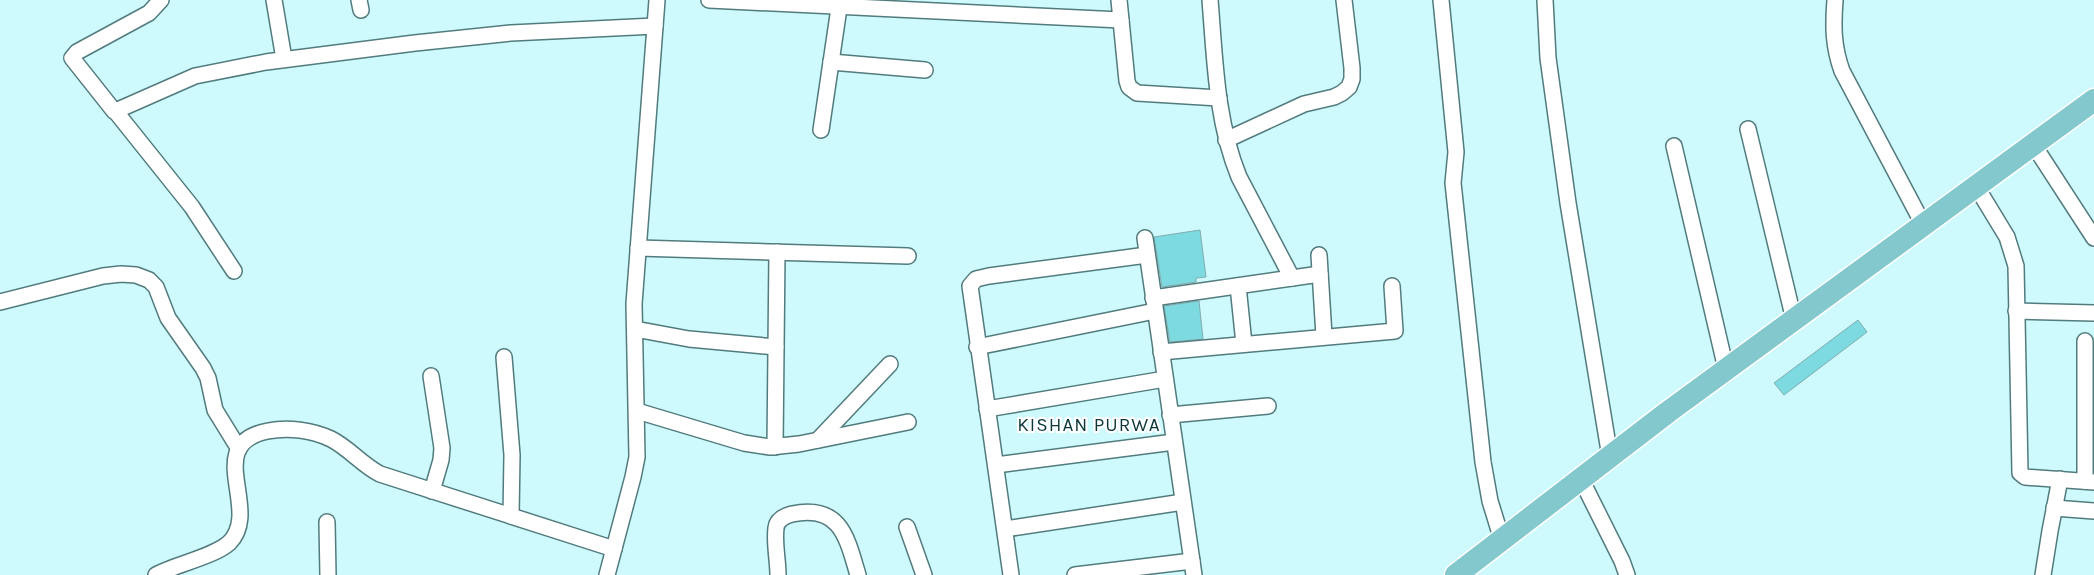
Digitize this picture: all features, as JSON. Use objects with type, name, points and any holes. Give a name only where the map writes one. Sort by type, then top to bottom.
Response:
[{"type":"main road","points":[[1456,575],[1726,369],[2094,100]]},
{"type":"street","points":[[161,0],[149,13],[76,52],[72,58],[192,207],[234,271]]},
{"type":"street","points":[[274,0],[284,59]]},
{"type":"street","points":[[607,575],[633,477],[636,458],[637,411],[634,304],[657,0]]},
{"type":"street","points":[[709,0],[839,8],[1121,20]]},
{"type":"street","points":[[1119,0],[1127,81],[1132,91],[1137,93],[1219,98]]},
{"type":"street","points":[[1210,0],[1219,98],[1226,140],[1239,177],[1292,278]]},
{"type":"street","points":[[1226,140],[1304,104],[1334,97],[1349,87],[1352,79],[1352,68],[1344,0]]},
{"type":"street","points":[[1441,0],[1456,152],[1453,184],[1483,462],[1490,501],[1502,540]]},
{"type":"street","points":[[1545,0],[1548,58],[1568,203],[1610,456]]},
{"type":"street","points":[[1835,0],[1833,33],[1835,48],[1842,71],[1924,224]]},
{"type":"street","points":[[821,130],[839,8]]},
{"type":"street","points":[[116,112],[129,104],[195,76],[284,59],[415,43],[511,34],[655,26]]},
{"type":"street","points":[[831,62],[925,70]]},
{"type":"street","points":[[1748,129],[1794,320]]},
{"type":"street","points":[[2033,144],[2094,238]]},
{"type":"street","points":[[1674,146],[1726,369]]},
{"type":"street","points":[[1976,186],[2007,237],[2013,251],[2016,266],[2020,473],[2025,477],[2090,481],[2085,341]]},
{"type":"street","points":[[1074,575],[1193,568],[1145,238]]},
{"type":"street","points":[[638,248],[908,256]]},
{"type":"street","points":[[775,447],[777,252]]},
{"type":"street","points":[[1011,575],[977,347],[970,286],[976,279],[990,276],[1147,255]]},
{"type":"street","points":[[1319,255],[1324,336]]},
{"type":"street","points":[[977,347],[1238,286],[1320,274]]},
{"type":"street","points":[[0,302],[103,276],[136,275],[149,280],[156,287],[168,318],[203,368],[215,410],[239,448]]},
{"type":"street","points":[[1238,286],[1244,344]]},
{"type":"street","points":[[1161,352],[1396,331],[1392,286]]},
{"type":"street","points":[[2016,311],[2094,313]]},
{"type":"street","points":[[635,329],[698,340],[776,347]]},
{"type":"street","points":[[504,357],[512,455],[511,516]]},
{"type":"street","points":[[818,440],[890,364]]},
{"type":"street","points":[[431,376],[442,448],[441,460],[432,491]]},
{"type":"street","points":[[987,408],[1165,379]]},
{"type":"street","points":[[1170,415],[1268,406]]},
{"type":"street","points":[[637,411],[744,443],[775,447],[908,422]]},
{"type":"street","points":[[156,575],[210,553],[229,542],[239,526],[241,511],[234,459],[239,448],[246,441],[262,432],[275,429],[302,430],[329,438],[339,443],[357,460],[380,474],[614,548]]},
{"type":"street","points":[[996,465],[1174,442]]},
{"type":"street","points":[[1581,479],[1622,561],[1627,575]]},
{"type":"street","points":[[2043,575],[2060,479]]},
{"type":"street","points":[[1005,529],[1183,502]]},
{"type":"street","points":[[2054,508],[2094,511]]},
{"type":"street","points":[[778,575],[776,528],[779,520],[786,516],[804,512],[830,517],[837,523],[847,537],[858,575]]},
{"type":"street","points":[[328,522],[328,575]]},
{"type":"street","points":[[907,527],[924,575]]},
{"type":"building","points":[[1200,230],[1206,277],[1196,278],[1196,282],[1162,287],[1154,237]]},
{"type":"building","points":[[1199,301],[1203,339],[1170,342],[1164,306]]},
{"type":"building","points":[[1858,320],[1867,332],[1784,395],[1774,383]]},
{"type":"district","name":"KISHAN PURWA","points":[[1089,424]]}]
